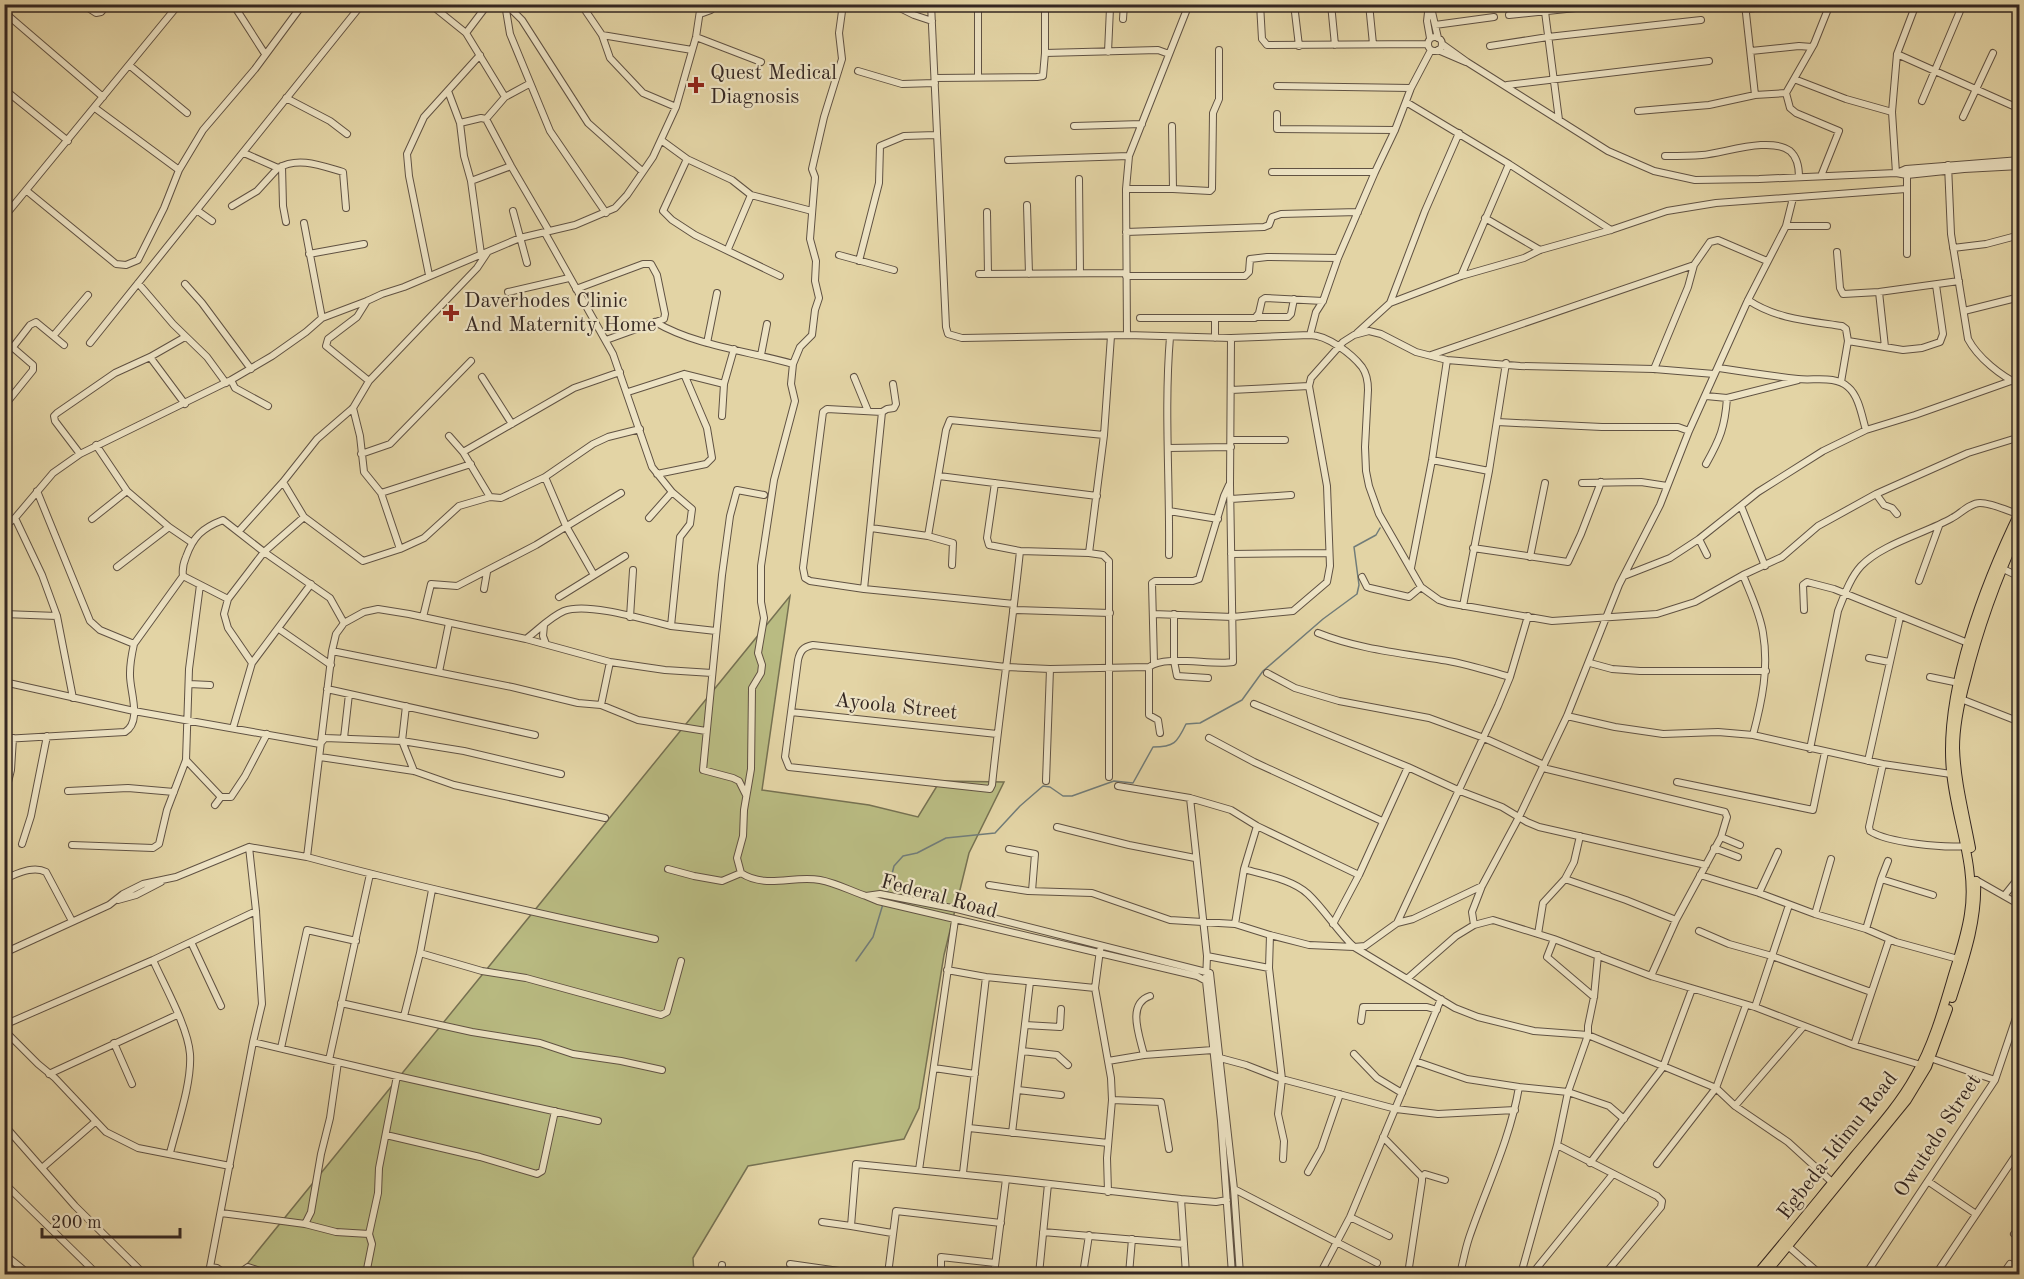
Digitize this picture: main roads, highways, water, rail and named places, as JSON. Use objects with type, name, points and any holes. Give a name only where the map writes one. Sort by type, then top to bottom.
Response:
[{"type":"main road","name":"Egbeda-Idimu Road","points":[[1765,1275],[1907,1100],[1930,1058],[1941,1031],[1966,952],[1975,911],[1976,880],[1951,774],[1950,737],[1968,643],[2019,514]]},
{"type":"main road","name":"Egbeda-Idimu Road","points":[[1757,1275],[1892,1111],[1921,1065],[1934,1035],[1970,912],[1971,888],[1956,774],[1955,746],[1961,699],[1999,567],[2019,528]]},
{"type":"waterway","points":[[887,894],[894,866],[903,856],[917,853],[946,838],[995,833],[1020,806],[1043,786],[1050,787],[1063,796],[1072,796],[1114,781],[1133,783],[1153,747],[1174,743],[1186,724],[1200,723],[1242,700],[1263,671],[1323,619],[1357,594],[1359,585],[1354,547],[1376,535],[1380,528]]},
{"type":"waterway","points":[[856,961],[873,937],[883,904]]},
{"type":"place","name":"Quest Medical Diagnosis","points":[[696,85]]},
{"type":"place","name":"Daverhodes Clinic And Maternity Home","points":[[451,313]]}]
